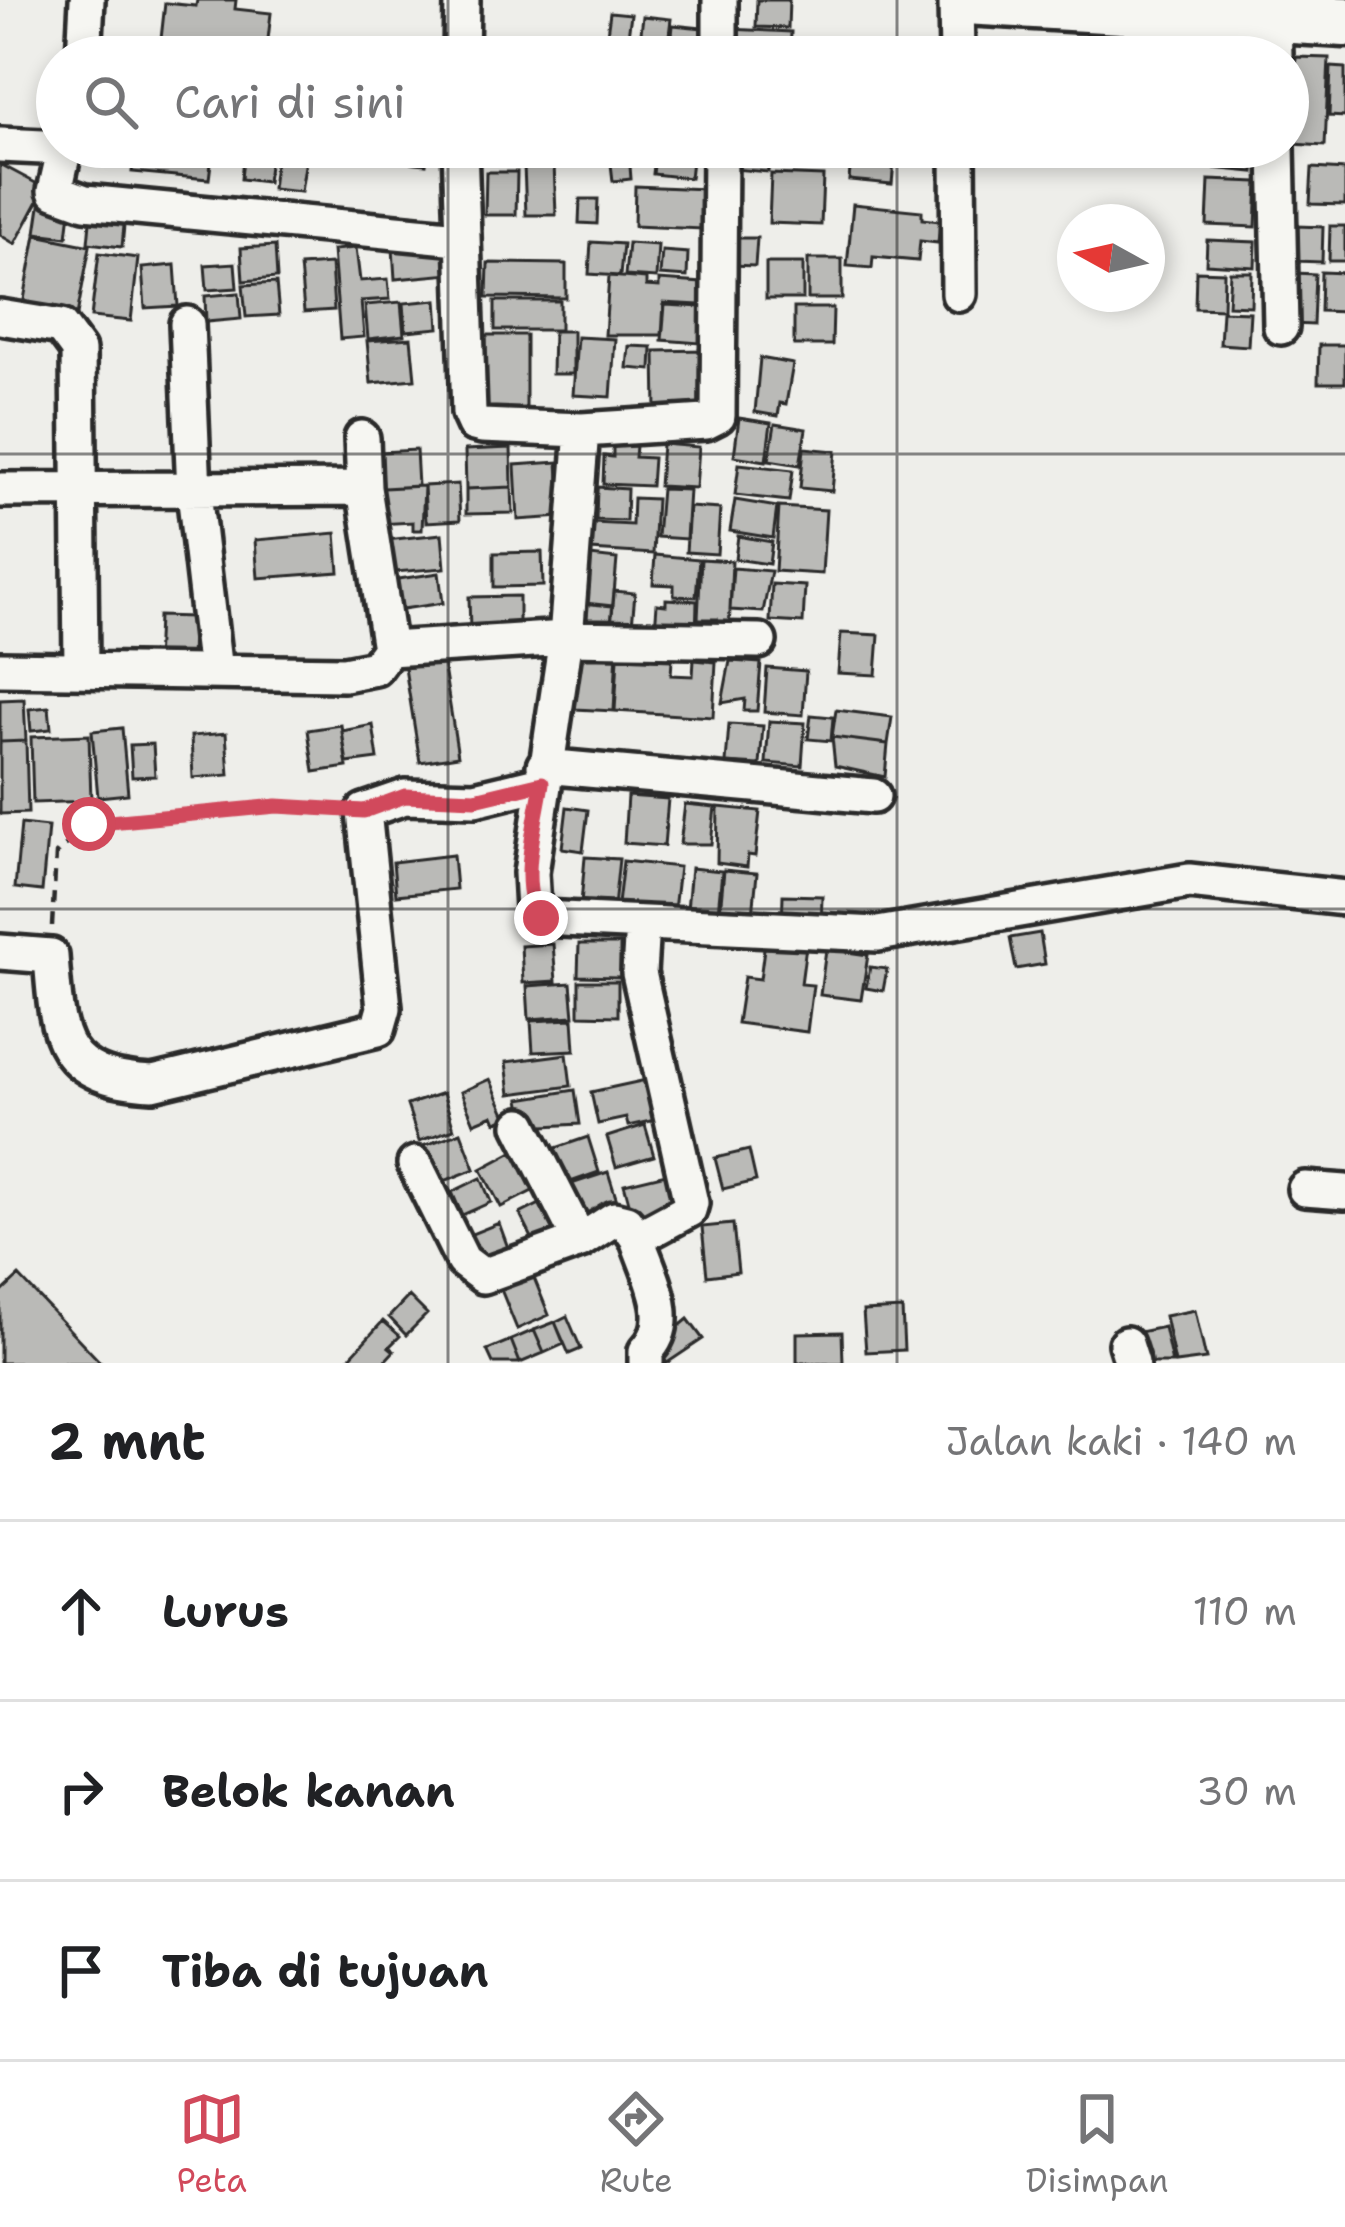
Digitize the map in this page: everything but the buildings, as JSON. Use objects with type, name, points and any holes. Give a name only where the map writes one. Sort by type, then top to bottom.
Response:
[{"type":"street","points":[[85,36],[87,0]]},
{"type":"street","points":[[461,0],[461,36]]},
{"type":"street","points":[[720,0],[720,36]]},
{"type":"street","points":[[956,0],[956,36]]},
{"type":"street","points":[[965,0],[1267,36]]},
{"type":"street","points":[[1280,36],[1345,22]]},
{"type":"street","points":[[0,145],[36,146]]},
{"type":"street","points":[[60,168],[55,191],[85,202],[459,238]]},
{"type":"street","points":[[460,168],[459,238],[469,413],[474,424],[582,430],[706,422],[718,416],[720,168]]},
{"type":"street","points":[[958,168],[959,294]]},
{"type":"street","points":[[1277,168],[1281,327]]},
{"type":"street","points":[[0,317],[38,320],[71,335],[78,350],[81,669]]},
{"type":"street","points":[[188,324],[194,493],[215,672]]},
{"type":"street","points":[[582,430],[566,638],[531,873],[537,916],[878,934],[1189,881],[1345,898]]},
{"type":"street","points":[[0,669],[366,673],[384,660],[389,649],[364,488],[362,438]]},
{"type":"street","points":[[0,490],[194,493],[364,488]]},
{"type":"street","points":[[389,649],[566,638],[760,641]]},
{"type":"street","points":[[0,952],[51,956],[56,1024],[63,1043],[87,1070],[124,1081],[153,1083],[378,1029],[384,1008],[364,811],[405,796],[475,799],[543,775],[873,796]]},
{"type":"street","points":[[637,1238],[689,1210],[691,1203],[639,973],[643,924]]},
{"type":"street","points":[[520,1125],[580,1241]]},
{"type":"street","points":[[416,1164],[463,1261],[483,1276],[580,1241],[614,1219],[626,1222],[637,1238],[663,1318],[646,1363]]},
{"type":"street","points":[[1305,1189],[1345,1192]]},
{"type":"path","points":[[51,956],[54,862],[79,829],[219,809],[299,806],[364,811]]},
{"type":"route","points":[[89,824],[277,806],[364,811],[405,796],[475,799],[542,783],[531,873],[533,908],[541,918]]}]
